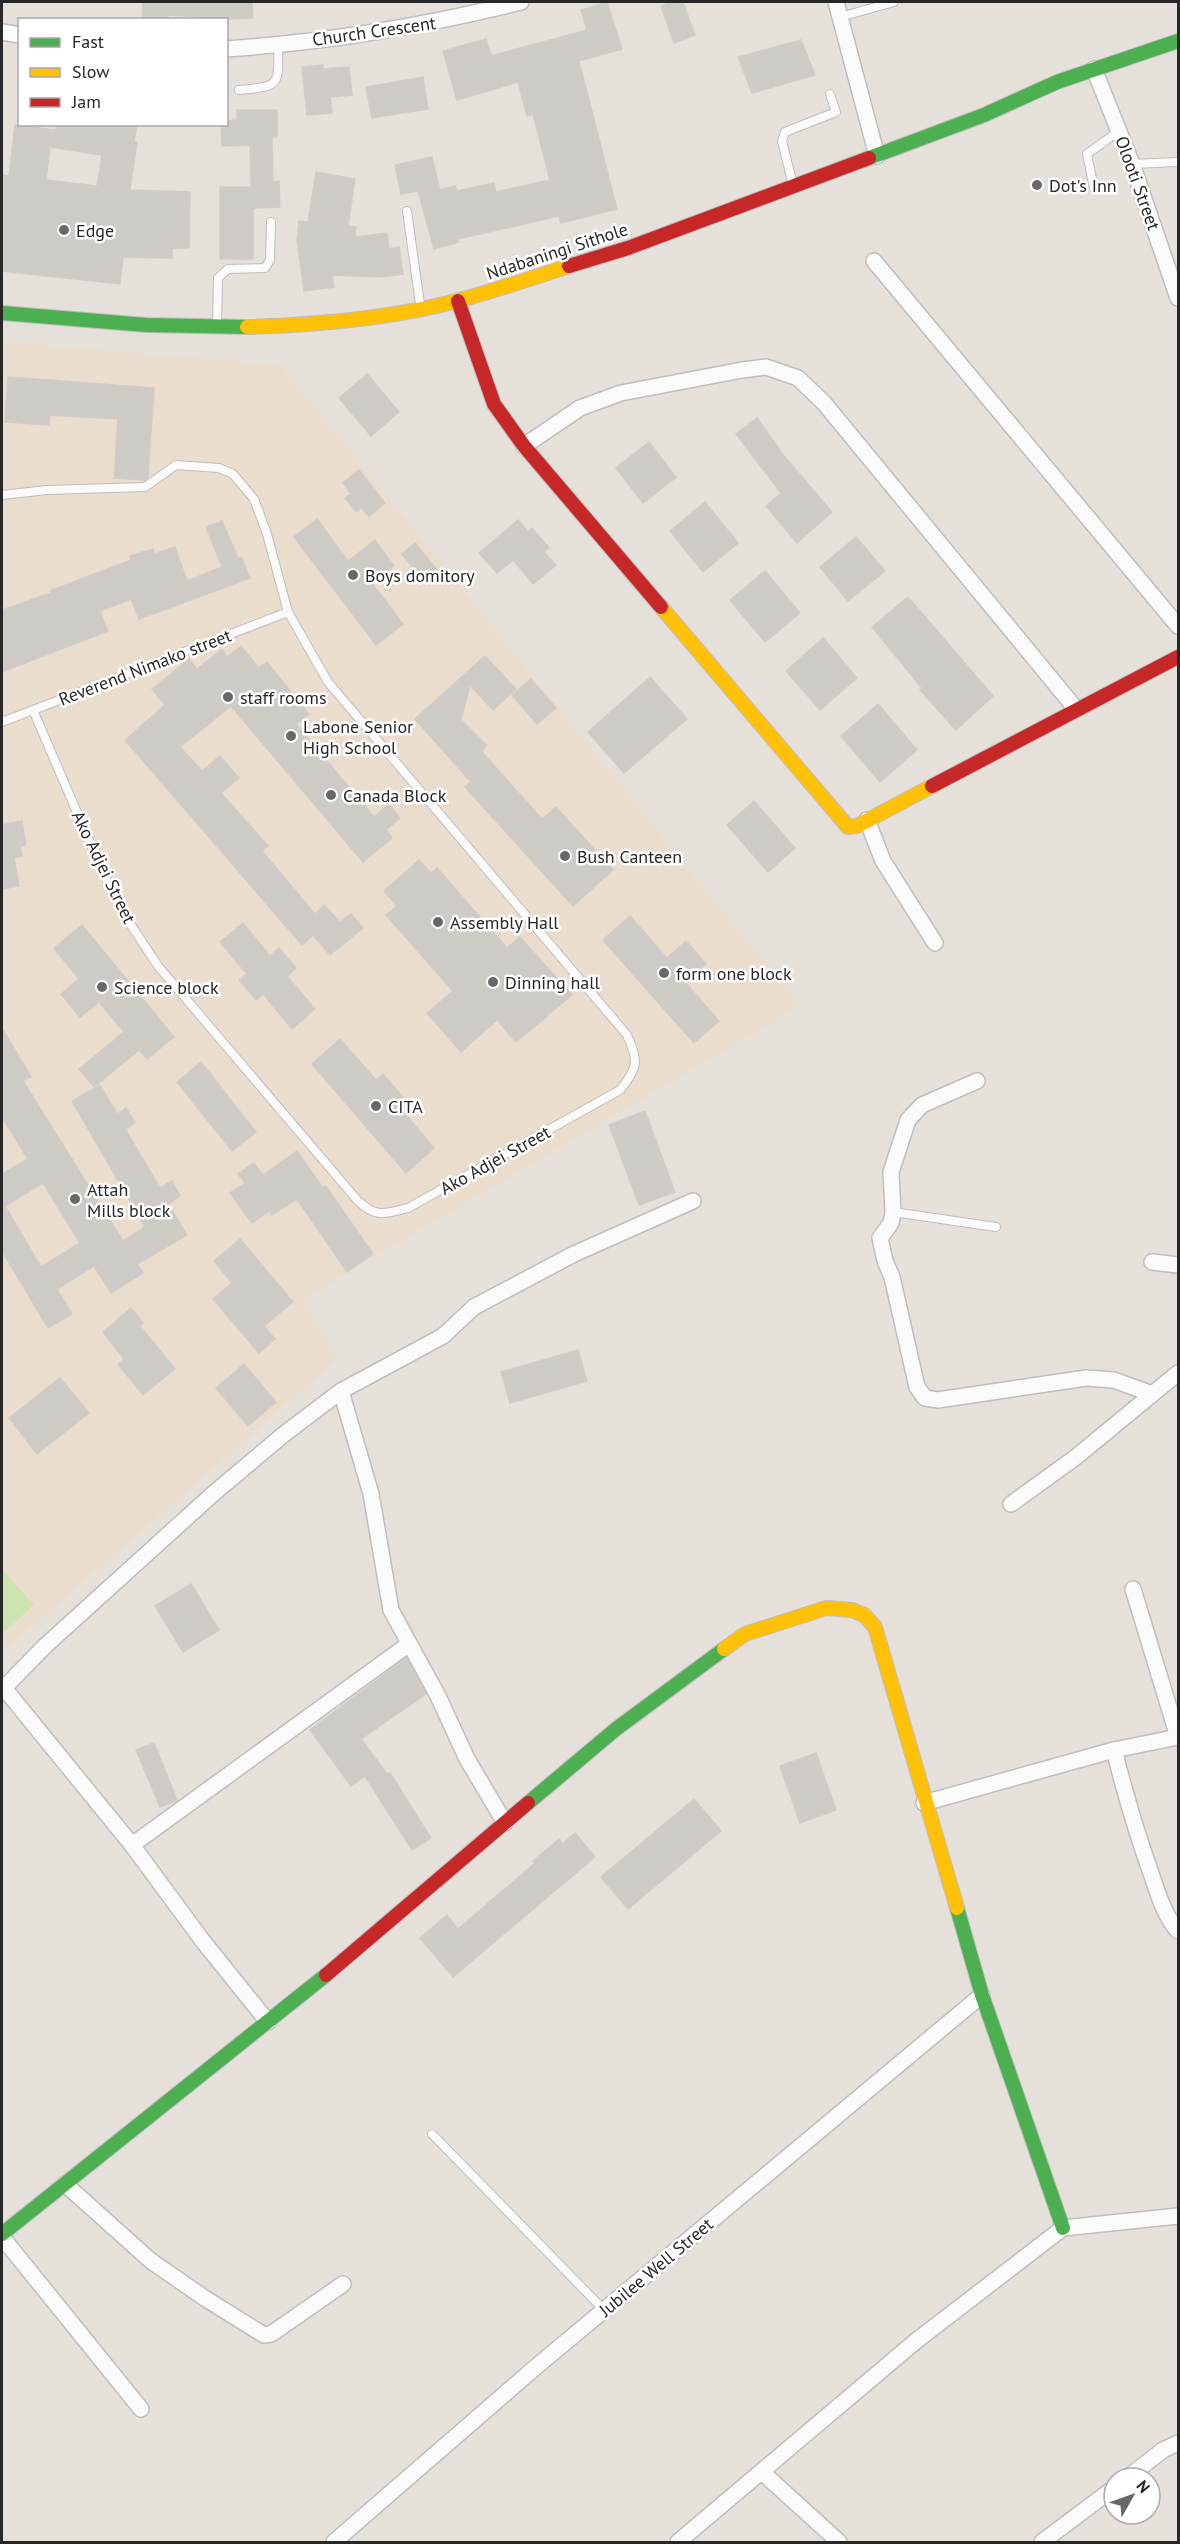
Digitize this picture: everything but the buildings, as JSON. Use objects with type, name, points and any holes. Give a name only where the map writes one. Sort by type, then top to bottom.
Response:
[{"type":"street","name":"Church Crescent","points":[[228,49],[278,45],[448,20],[520,2]]},
{"type":"street","points":[[838,9],[877,156]]},
{"type":"street","points":[[2,32],[18,35]]},
{"type":"street","name":"Ndabaningi Sithole","points":[[2,313],[146,325],[217,328],[289,326],[421,309],[458,301],[628,248],[984,115],[1057,82],[1179,41]]},
{"type":"street","name":"Olooti Street","points":[[1094,69],[1132,164],[1178,294]]},
{"type":"street","points":[[874,261],[1179,626]]},
{"type":"street","points":[[458,301],[494,404],[524,446],[848,827],[867,820],[1179,657]]},
{"type":"street","points":[[524,446],[579,408],[621,393],[766,367],[798,378],[824,403],[1076,709]]},
{"type":"street","points":[[867,820],[884,861],[935,943]]},
{"type":"street","points":[[977,1081],[922,1104],[908,1120],[891,1172],[893,1212],[891,1223],[880,1238],[880,1245],[892,1277],[917,1387],[925,1398],[938,1400],[1086,1378],[1114,1380],[1152,1394]]},
{"type":"street","points":[[268,2022],[202,1941],[132,1845],[3,1689],[45,1646],[214,1493],[283,1435],[341,1391],[443,1336],[474,1307],[574,1254],[693,1201]]},
{"type":"street","points":[[1152,1262],[1179,1265]]},
{"type":"street","points":[[1011,1504],[1076,1457],[1179,1373]]},
{"type":"street","points":[[341,1391],[371,1494],[391,1610],[438,1696],[467,1759],[505,1823]]},
{"type":"street","points":[[924,1803],[1114,1750],[1179,1737],[1133,1589]]},
{"type":"street","points":[[141,2409],[2,2235],[363,1946],[616,1729],[745,1634],[826,1608],[864,1615],[875,1626],[924,1803],[982,1995],[1063,2228]]},
{"type":"street","points":[[132,1845],[409,1644]]},
{"type":"street","points":[[1114,1750],[1137,1833],[1154,1882],[1173,1925],[1179,1931]]},
{"type":"street","name":"Jubilee Well Street","points":[[334,2542],[604,2310],[982,1995]]},
{"type":"street","points":[[65,2184],[151,2261],[264,2335],[271,2334],[343,2284]]},
{"type":"street","points":[[678,2542],[916,2341],[1063,2228],[1179,2216]]},
{"type":"street","points":[[1142,2466],[1163,2450],[1179,2443]]},
{"type":"street","points":[[762,2472],[839,2542]]},
{"type":"street","points":[[1042,2542],[1102,2497]]},
{"type":"lane","points":[[838,9],[894,2]]},
{"type":"lane","points":[[239,90],[265,87],[275,83],[279,75],[278,45]]},
{"type":"lane","points":[[793,187],[782,141],[785,132],[836,112],[830,94]]},
{"type":"lane","points":[[1094,188],[1087,154],[1119,131]]},
{"type":"lane","points":[[1132,164],[1179,162]]},
{"type":"lane","points":[[407,211],[421,309]]},
{"type":"lane","points":[[217,328],[218,278],[228,269],[266,268],[270,260],[271,222]]},
{"type":"lane","points":[[2,495],[47,490],[145,487],[176,465],[219,468],[233,474],[254,499],[267,534],[288,612]]},
{"type":"lane","name":"Reverend Nimako street","points":[[2,722],[288,612]]},
{"type":"lane","name":"Ako Adjei Street","points":[[33,710],[103,873],[129,922],[158,966],[358,1201],[370,1212],[386,1214],[408,1208],[620,1090],[632,1075],[637,1057],[627,1035],[328,681],[288,612]]},
{"type":"lane","points":[[893,1212],[996,1227]]},
{"type":"lane","points":[[432,2134],[604,2310]]},
{"type":"shaded area","name":"Labone Senior High School","points":[[2,342],[281,365],[800,1006],[303,1299],[338,1359],[2,1653]]},
{"type":"green space","points":[[2,1569],[34,1605],[2,1634]]},
{"type":"traffic: fast","points":[[869,158],[984,115],[1057,82],[1178,41]]},
{"type":"traffic: fast","points":[[2,313],[146,325],[247,327]]},
{"type":"traffic: fast","points":[[528,1803],[616,1729],[724,1649]]},
{"type":"traffic: fast","points":[[957,1908],[982,1995],[1063,2228]]},
{"type":"traffic: fast","points":[[2,2234],[326,1975]]},
{"type":"traffic: slow","points":[[247,327],[327,322],[409,312],[474,296],[569,266]]},
{"type":"traffic: slow","points":[[661,607],[848,827],[857,826],[932,786]]},
{"type":"traffic: slow","points":[[724,1649],[745,1634],[826,1608],[852,1610],[864,1615],[875,1627],[957,1908]]},
{"type":"traffic: jam","points":[[569,266],[628,248],[869,158]]},
{"type":"traffic: jam","points":[[458,301],[494,404],[524,446],[661,607]]},
{"type":"traffic: jam","points":[[932,786],[1178,657]]},
{"type":"traffic: jam","points":[[326,1975],[528,1803]]},
{"type":"place","name":"Dot's Inn","points":[[1037,185]]},
{"type":"place","name":"Edge","points":[[64,230]]},
{"type":"place","name":"Boys domitory","points":[[353,575]]},
{"type":"place","name":"staff rooms","points":[[228,697]]},
{"type":"place","name":"Labone Senior High School","points":[[291,736]]},
{"type":"place","name":"Canada Block","points":[[331,795]]},
{"type":"place","name":"Bush Canteen","points":[[565,856]]},
{"type":"place","name":"Assembly Hall","points":[[438,922]]},
{"type":"place","name":"form one block","points":[[664,973]]},
{"type":"place","name":"Dinning hall","points":[[493,982]]},
{"type":"place","name":"Science block","points":[[102,987]]},
{"type":"place","name":"CITA","points":[[376,1106]]},
{"type":"place","name":"Attah Mills block","points":[[75,1199]]}]
